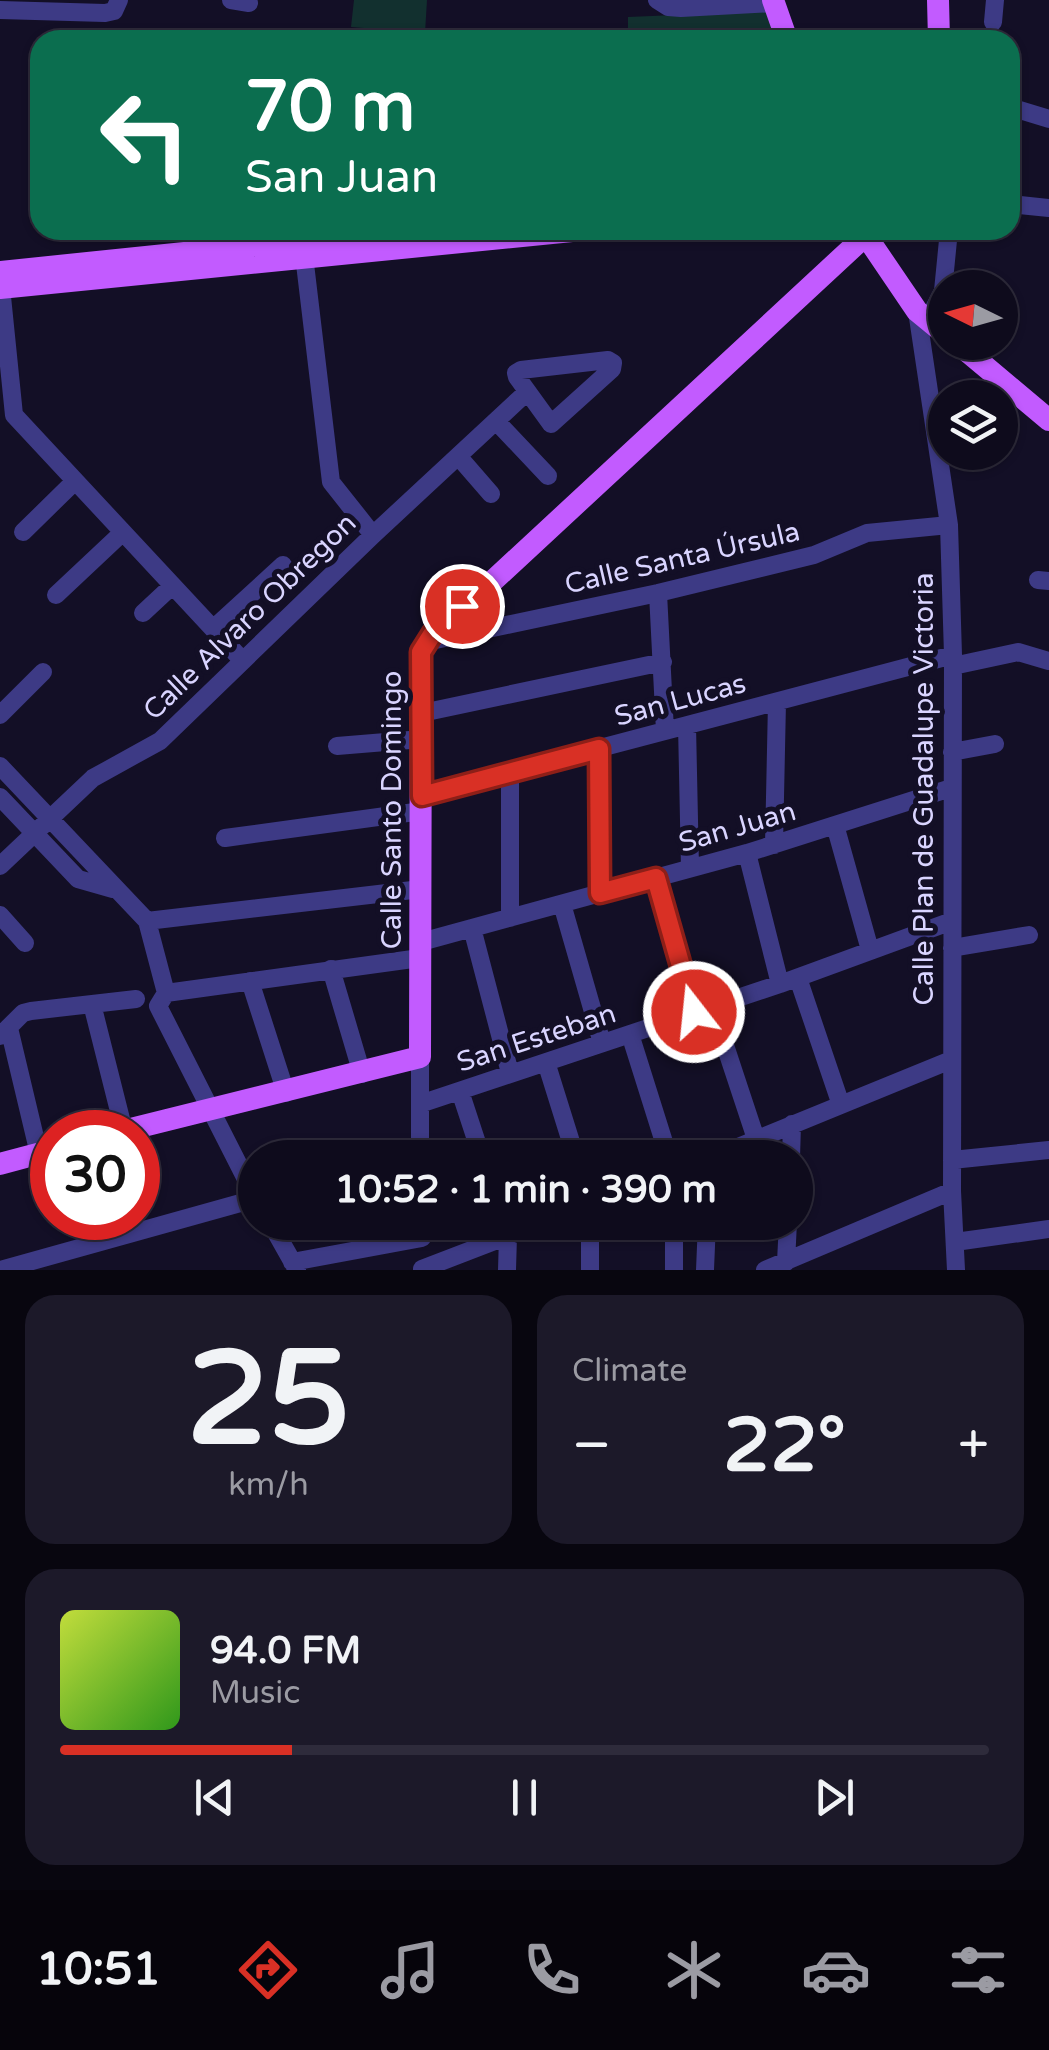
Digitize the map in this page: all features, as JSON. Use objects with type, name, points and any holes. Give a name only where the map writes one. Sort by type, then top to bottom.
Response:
[{"type":"main road","points":[[938,0],[940,30]]},
{"type":"main road","points":[[774,2],[784,30]]},
{"type":"main road","points":[[0,272],[212,240],[304,249],[436,240]]},
{"type":"main road","points":[[0,288],[352,240]]},
{"type":"main road","name":"Calle Santo Domingo","points":[[420,1057],[421,652],[426,642],[856,240]]},
{"type":"main road","points":[[868,240],[928,319]]},
{"type":"main road","points":[[977,360],[1049,420]]},
{"type":"main road","points":[[160,1122],[420,1057]]},
{"type":"main road","points":[[0,1164],[30,1156]]},
{"type":"street","points":[[0,10],[105,13],[114,11],[119,0]]},
{"type":"street","points":[[657,0],[680,8],[774,2]]},
{"type":"street","points":[[993,22],[994,0]]},
{"type":"street","points":[[1020,109],[1049,119]]},
{"type":"street","points":[[1020,205],[1049,208]]},
{"type":"street","points":[[945,270],[947,240]]},
{"type":"street","points":[[304,249],[331,482],[373,535]]},
{"type":"street","points":[[0,272],[14,415],[242,661]]},
{"type":"street","name":"Calle Alvaro Obregon","points":[[608,360],[612,363],[612,369],[550,424],[527,392],[517,377],[521,370],[608,360]]},
{"type":"street","name":"Calle Plan de Guadalupe Victoria","points":[[934,360],[949,526],[953,660],[951,1060],[956,1270]]},
{"type":"street","name":"Calle Alvaro Obregon","points":[[0,866],[93,778],[160,741],[527,392]]},
{"type":"street","points":[[496,421],[548,476]]},
{"type":"street","points":[[458,456],[491,494]]},
{"type":"street","points":[[23,532],[74,482]]},
{"type":"street","name":"Calle Santa Úrsula","points":[[426,642],[814,555],[867,533],[949,526]]},
{"type":"street","points":[[56,595],[122,533]]},
{"type":"street","points":[[213,630],[283,564]]},
{"type":"street","points":[[143,614],[172,586]]},
{"type":"street","points":[[658,593],[665,732]]},
{"type":"street","name":"San Lucas","points":[[225,838],[422,803],[510,772],[953,660],[1018,652],[1049,661]]},
{"type":"street","points":[[422,713],[662,662]]},
{"type":"street","points":[[0,715],[43,672]]},
{"type":"street","points":[[774,844],[777,702]]},
{"type":"street","points":[[688,726],[690,868]]},
{"type":"street","points":[[337,746],[422,739]]},
{"type":"street","points":[[952,752],[995,744]]},
{"type":"street","points":[[599,749],[600,893]]},
{"type":"street","points":[[0,766],[147,921],[162,997],[238,1165]]},
{"type":"street","points":[[510,772],[510,918]]},
{"type":"street","name":"San Juan","points":[[162,997],[421,950],[472,928],[747,852],[951,788]]},
{"type":"street","points":[[0,797],[78,880],[113,888]]},
{"type":"street","points":[[835,825],[870,950]]},
{"type":"street","points":[[747,852],[789,981],[841,1104]]},
{"type":"street","points":[[656,878],[694,1012]]},
{"type":"street","points":[[147,921],[421,889]]},
{"type":"street","points":[[562,904],[602,1043]]},
{"type":"street","points":[[0,915],[26,942]]},
{"type":"street","name":"San Esteban","points":[[420,1104],[789,981],[952,921]]},
{"type":"street","points":[[472,928],[510,1073]]},
{"type":"street","points":[[952,948],[1029,935]]},
{"type":"street","points":[[331,969],[362,1074]]},
{"type":"street","points":[[250,982],[286,1092]]},
{"type":"street","points":[[31,1110],[4,1032],[23,1013],[136,998]]},
{"type":"street","points":[[92,1004],[116,1110]]},
{"type":"street","points":[[712,1006],[756,1139],[951,1060]]},
{"type":"street","points":[[630,1034],[662,1140]]},
{"type":"street","name":"Calle Santo Domingo","points":[[417,1140],[420,1057]]},
{"type":"street","points":[[546,1062],[570,1140]]},
{"type":"street","points":[[460,1091],[476,1140]]},
{"type":"street","points":[[791,1140],[792,1124]]},
{"type":"street","points":[[952,1160],[1049,1150]]},
{"type":"street","points":[[765,1270],[952,1192]]},
{"type":"street","points":[[2,1270],[238,1203]]},
{"type":"street","points":[[954,1242],[1049,1230]]},
{"type":"street","points":[[280,1240],[295,1266],[387,1240]]},
{"type":"street","points":[[422,1240],[422,1269],[483,1240]]},
{"type":"street","points":[[506,1240],[507,1270]]},
{"type":"street","points":[[590,1240],[590,1270]]},
{"type":"street","points":[[674,1240],[674,1270]]},
{"type":"street","points":[[705,1270],[706,1240]]},
{"type":"street","points":[[786,1262],[787,1240]]},
{"type":"green space","points":[[354,0],[427,0],[425,30],[351,27]]},
{"type":"green space","points":[[768,11],[774,30],[628,30],[628,17]]},
{"type":"route","points":[[462,606],[433,633],[421,652],[422,796],[599,749],[600,893],[656,878],[694,1012]]}]
